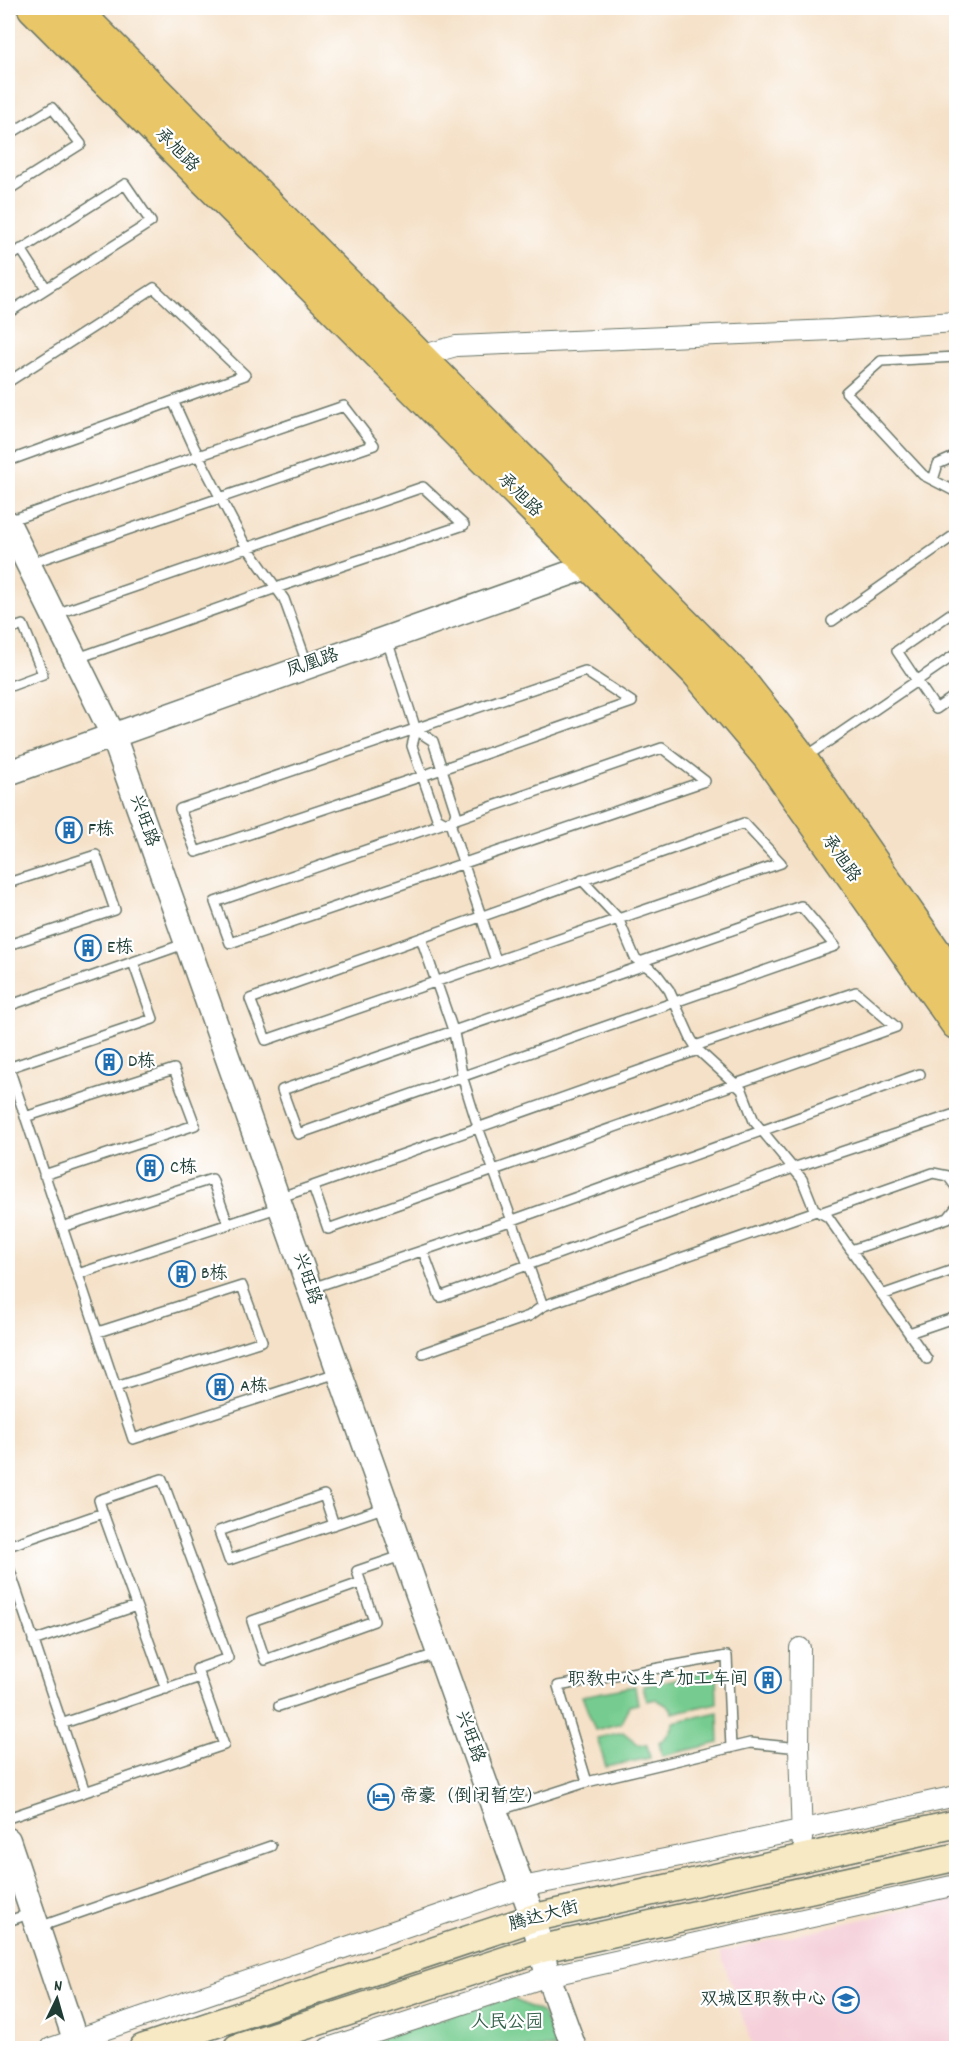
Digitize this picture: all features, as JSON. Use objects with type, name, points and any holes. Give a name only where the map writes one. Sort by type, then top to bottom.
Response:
[{"type":"main road","name":"承旭路","points":[[33,8],[696,672],[768,757],[957,1024]]},
{"type":"main road","name":"承旭路","points":[[74,8],[738,677],[802,760],[957,981]]},
{"type":"main road","name":"腾达大街","points":[[143,2049],[533,1918],[957,1824]]},
{"type":"main road","name":"腾达大街","points":[[237,2049],[540,1949],[957,1857]]},
{"type":"street","points":[[420,356],[456,346],[957,322]]},
{"type":"street","name":"兴旺路","points":[[8,522],[113,735],[533,1918],[548,1976],[574,2049]]},
{"type":"street","name":"凤凰路","points":[[8,773],[619,556]]},
{"type":"street","points":[[800,1648],[800,1829],[805,1857]]},
{"type":"street","points":[[51,2049],[76,2044],[522,1887],[957,1796]]},
{"type":"street","points":[[8,1840],[76,2044]]},
{"type":"street","points":[[328,2049],[548,1976],[957,1885]]},
{"type":"lane","points":[[8,135],[52,108],[81,144],[8,190]]},
{"type":"lane","points":[[8,258],[125,184],[151,222],[8,313]]},
{"type":"lane","points":[[21,249],[46,288]]},
{"type":"lane","points":[[8,382],[154,288],[245,375],[174,403],[8,461]]},
{"type":"lane","points":[[957,357],[881,361],[846,392],[923,475],[957,492]]},
{"type":"lane","points":[[174,403],[198,456],[247,547],[284,598],[308,666]]},
{"type":"lane","points":[[8,522],[344,405],[375,445],[28,564]]},
{"type":"lane","points":[[933,480],[938,464],[957,456]]},
{"type":"lane","points":[[53,615],[423,487],[464,525],[75,659]]},
{"type":"lane","points":[[832,621],[957,534]]},
{"type":"lane","points":[[957,610],[897,651],[936,710],[957,695]]},
{"type":"lane","points":[[8,630],[23,625],[43,674],[8,687]]},
{"type":"lane","points":[[387,638],[416,728],[412,747],[437,818],[449,822]]},
{"type":"lane","points":[[802,760],[957,654]]},
{"type":"lane","points":[[585,671],[632,702],[441,769],[196,852],[180,809],[585,671]]},
{"type":"lane","points":[[416,728],[433,741],[456,813],[449,822]]},
{"type":"lane","points":[[662,748],[705,782],[230,943],[215,902],[449,822],[662,748]]},
{"type":"lane","points":[[449,822],[496,961]]},
{"type":"lane","points":[[744,823],[782,862],[266,1040],[250,999],[582,880],[744,823]]},
{"type":"lane","points":[[8,883],[96,855],[115,910],[8,945]]},
{"type":"lane","points":[[582,880],[618,918],[635,958],[656,973],[669,990],[697,1048],[742,1090],[754,1121],[802,1179],[818,1212],[828,1217],[927,1359]]},
{"type":"lane","points":[[801,906],[836,946],[675,1001],[298,1134],[282,1090],[453,1032],[801,906]]},
{"type":"lane","points":[[421,938],[453,1032],[462,1076],[478,1127],[543,1306]]},
{"type":"lane","points":[[8,1006],[187,943]]},
{"type":"lane","points":[[133,962],[153,1019],[8,1066],[133,1439],[339,1372]]},
{"type":"lane","points":[[78,1274],[228,1224],[313,1186],[856,992],[896,1028],[328,1229],[313,1186]]},
{"type":"lane","points":[[25,1117],[174,1069],[195,1125],[44,1175]]},
{"type":"lane","points":[[310,1289],[513,1220],[920,1074]]},
{"type":"lane","points":[[423,1251],[440,1297],[793,1168],[952,1115]]},
{"type":"lane","points":[[423,1353],[529,1316],[543,1306],[933,1173],[948,1176],[957,1187]]},
{"type":"lane","points":[[62,1227],[212,1179],[228,1224]]},
{"type":"lane","points":[[851,1250],[948,1218],[957,1208]]},
{"type":"lane","points":[[882,1295],[957,1269]]},
{"type":"lane","points":[[98,1332],[242,1286],[262,1341],[116,1387]]},
{"type":"lane","points":[[909,1333],[957,1317]]},
{"type":"lane","points":[[8,1818],[224,1745],[197,1669],[228,1658],[162,1479],[99,1500],[166,1689]]},
{"type":"lane","points":[[334,1524],[324,1495],[219,1531],[229,1560],[386,1507]]},
{"type":"lane","points":[[8,1546],[103,1513]]},
{"type":"lane","points":[[360,1583],[252,1621],[266,1659],[374,1621],[357,1571],[404,1555]]},
{"type":"lane","points":[[8,1565],[85,1792]]},
{"type":"lane","points":[[33,1641],[136,1606]]},
{"type":"lane","points":[[279,1706],[439,1653]]},
{"type":"lane","points":[[587,1782],[558,1686],[727,1656],[730,1748]]},
{"type":"lane","points":[[61,1724],[200,1677]]},
{"type":"lane","points":[[495,1811],[587,1782],[750,1743],[799,1748]]},
{"type":"lane","points":[[8,1921],[35,1920],[271,1846]]},
{"type":"shaded area","name":"双城区职教中心","points":[[956,1898],[956,2048],[753,2048],[720,1952]]},
{"type":"green space","points":[[716,1670],[717,1703],[672,1713],[671,1708],[656,1699],[647,1701],[643,1686]]},
{"type":"green space","points":[[635,1686],[638,1704],[629,1706],[621,1723],[595,1730],[582,1696]]},
{"type":"green space","points":[[718,1712],[719,1743],[662,1756],[659,1742],[669,1734],[674,1722]]},
{"type":"green space","points":[[623,1732],[638,1744],[647,1745],[650,1758],[606,1767],[597,1738]]},
{"type":"green space","name":"人民公园","points":[[509,1997],[543,2013],[556,2048],[350,2048]]},
{"type":"place","name":"F栋","points":[[69,830]]},
{"type":"place","name":"E栋","points":[[88,948]]},
{"type":"place","name":"D栋","points":[[109,1062]]},
{"type":"place","name":"C栋","points":[[150,1168]]},
{"type":"place","name":"B栋","points":[[182,1274]]},
{"type":"place","name":"A栋","points":[[220,1387]]},
{"type":"place","name":"职教中心生产加工车间","points":[[768,1680]]},
{"type":"place","name":"帝豪（倒闭暂空）","points":[[381,1797]]},
{"type":"place","name":"双城区职教中心","points":[[846,2000]]}]
